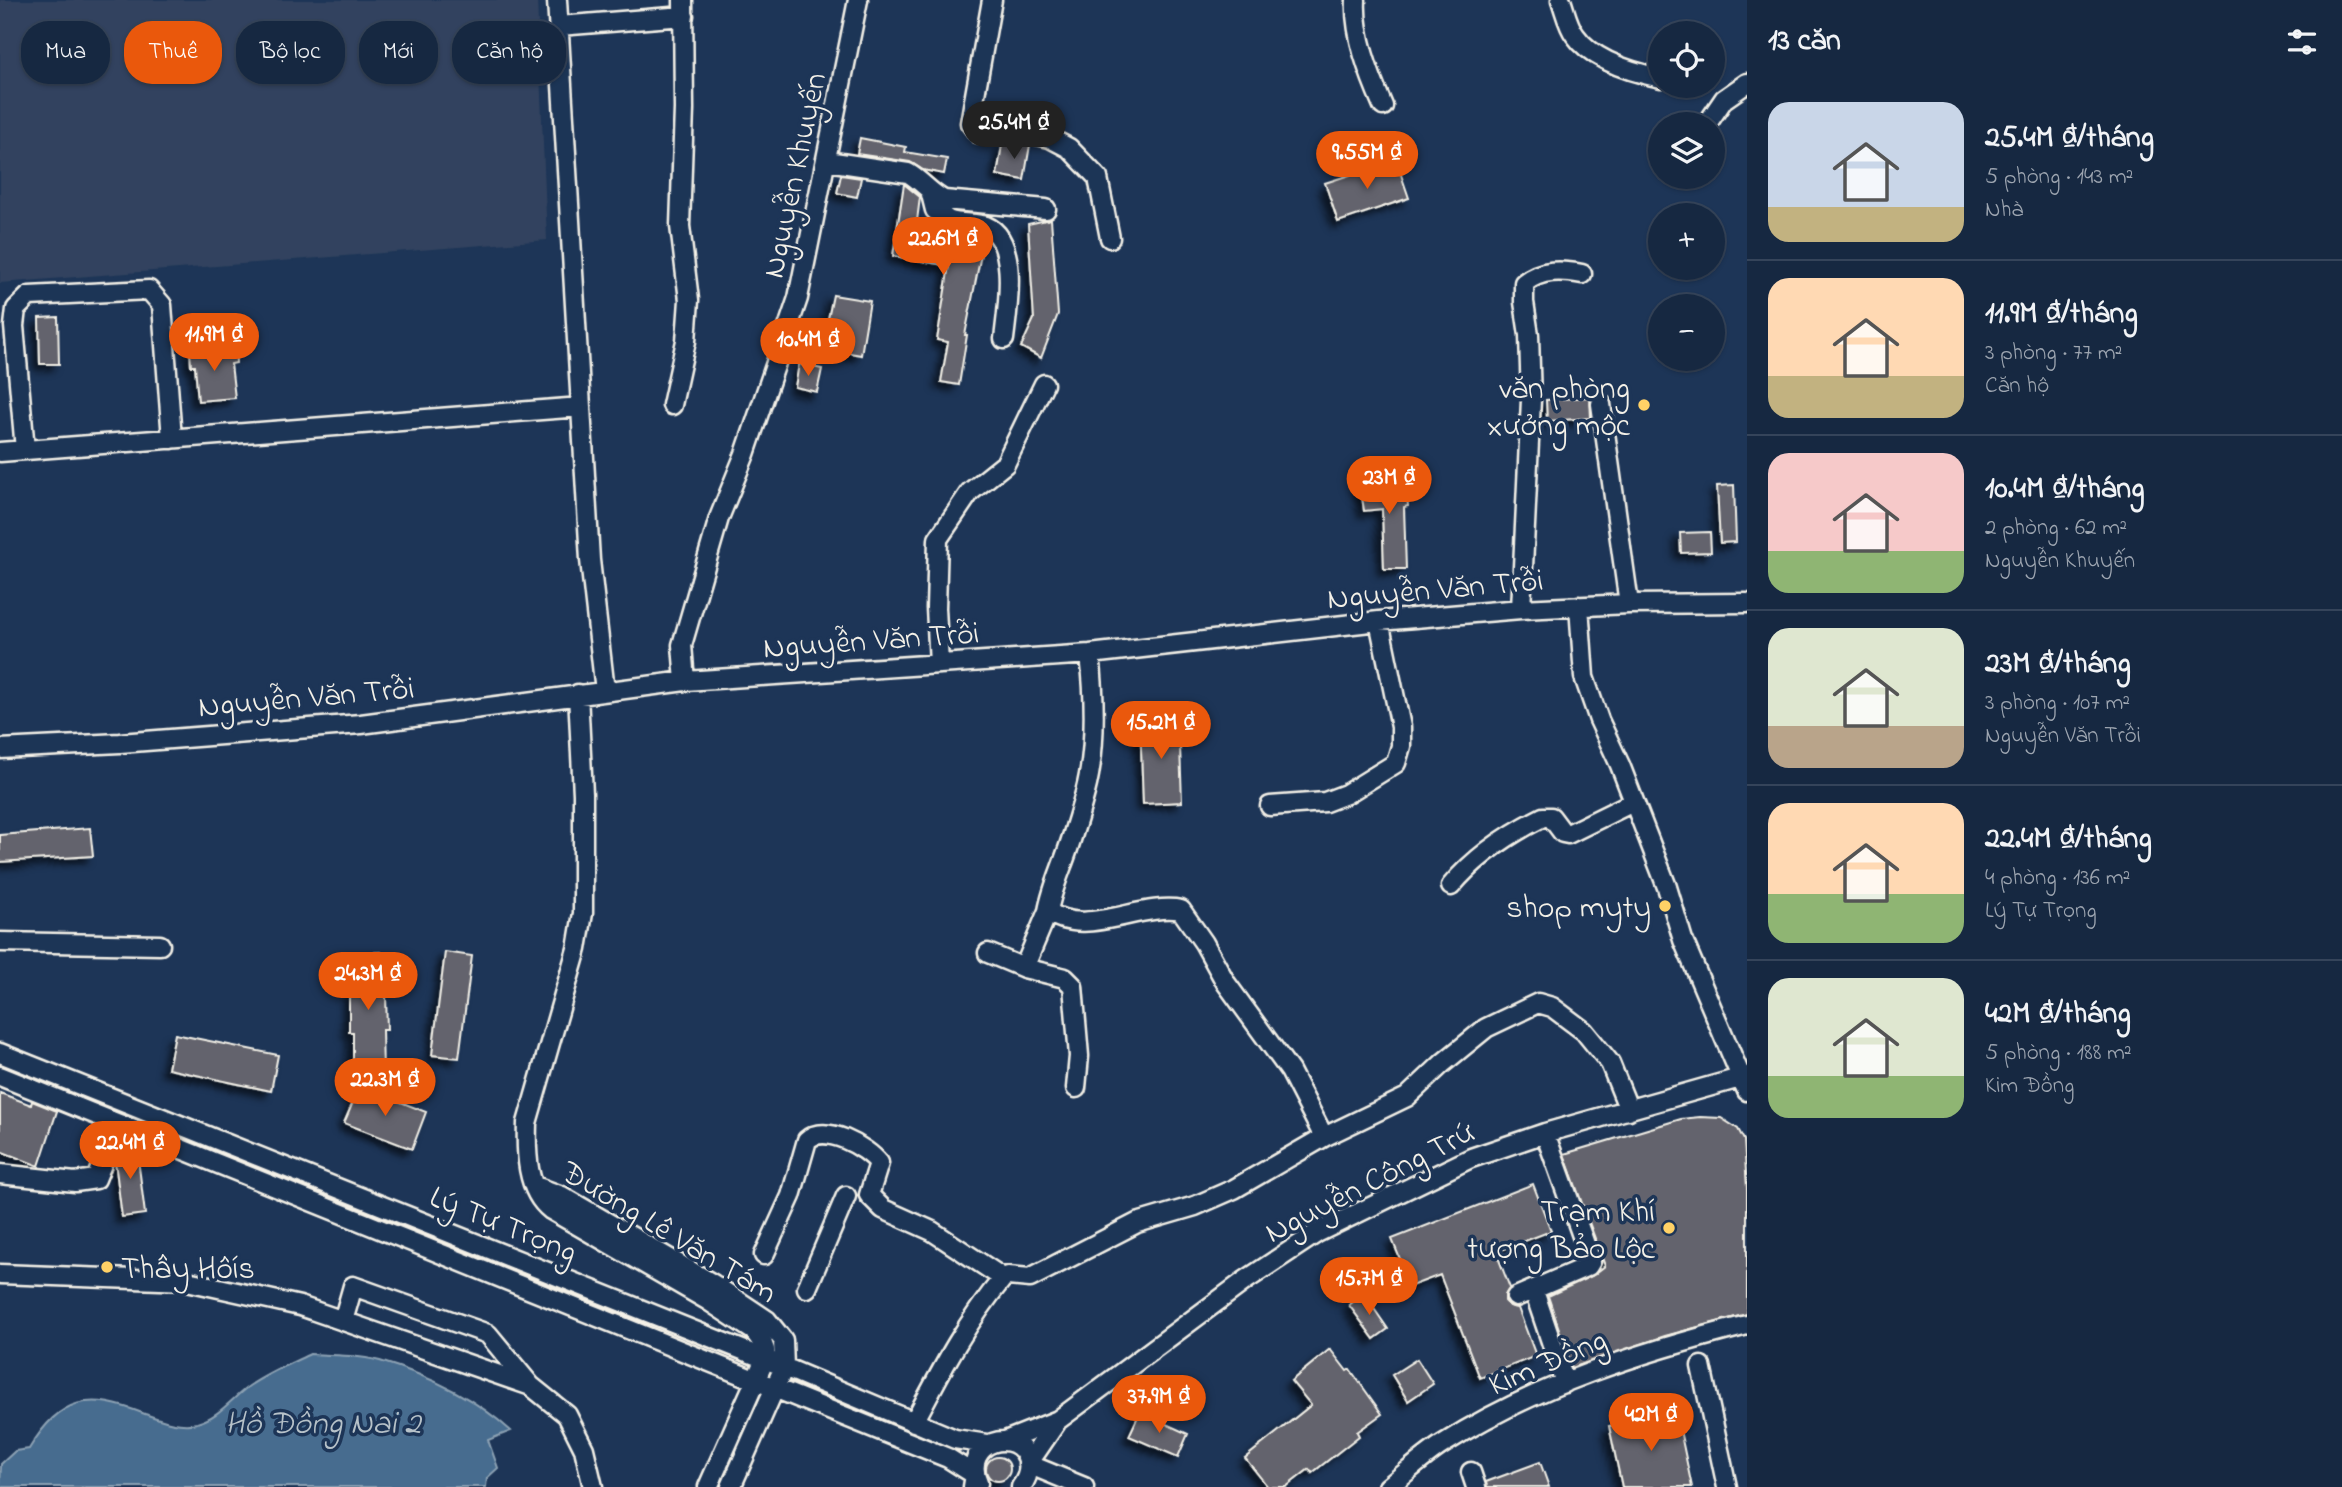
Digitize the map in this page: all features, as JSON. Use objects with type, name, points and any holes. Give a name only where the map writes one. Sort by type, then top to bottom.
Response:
[{"type":"street","points":[[557,0],[559,21]]},
{"type":"street","name":"Nguyễn Khuyến","points":[[685,681],[682,645],[719,518],[745,454],[797,299],[858,0]]},
{"type":"street","points":[[992,0],[970,122],[978,133],[1033,135],[1050,138],[1069,148],[1098,178],[1110,238]]},
{"type":"street","points":[[1356,0],[1361,41],[1371,80],[1383,106]]},
{"type":"street","points":[[1561,0],[1573,33],[1586,48],[1619,67],[1648,75]]},
{"type":"street","points":[[566,25],[683,8],[684,109],[680,226],[689,300],[687,341],[672,405]]},
{"type":"street","points":[[1715,112],[1724,99],[1747,83]]},
{"type":"street","points":[[562,84],[590,560],[605,691]]},
{"type":"street","points":[[827,161],[908,173],[920,179],[931,194],[935,211],[950,220],[987,227],[999,238],[1007,257],[1010,293],[1003,339]]},
{"type":"street","points":[[931,194],[944,200],[1046,209]]},
{"type":"street","points":[[1521,609],[1531,400],[1524,283],[1532,276],[1547,272],[1582,274]]},
{"type":"street","points":[[25,450],[7,327],[16,309],[29,296],[149,290],[162,305],[172,439]]},
{"type":"street","points":[[939,664],[936,608],[938,539],[970,492],[1005,464],[1044,384]]},
{"type":"street","points":[[1601,404],[1629,604]]},
{"type":"street","points":[[0,452],[581,407]]},
{"type":"street","name":"Nguyễn Văn Trỗi","points":[[0,749],[120,743],[361,724],[685,681],[1090,654],[1379,621],[1521,609],[1629,604],[1747,603]]},
{"type":"street","points":[[1578,606],[1584,677],[1599,720],[1620,765],[1667,887],[1683,940],[1746,1082]]},
{"type":"street","points":[[1270,806],[1325,802],[1346,794],[1396,763],[1401,746],[1401,727],[1379,621]]},
{"type":"street","points":[[1024,968],[1048,911],[1051,894],[1086,789],[1092,745],[1094,691],[1090,654]]},
{"type":"street","name":"Đường Lê Văn Tám","points":[[578,694],[583,794],[583,913],[577,949],[527,1123],[526,1150],[529,1171],[544,1205],[707,1300],[754,1331],[762,1342],[765,1359]]},
{"type":"street","points":[[1451,886],[1464,870],[1483,854],[1543,817],[1550,817],[1563,833],[1568,834],[1633,802]]},
{"type":"street","points":[[1048,911],[1065,920],[1087,921],[1157,910],[1181,910],[1204,943],[1226,983],[1290,1071],[1324,1137]]},
{"type":"street","points":[[0,942],[160,945]]},
{"type":"street","points":[[988,953],[1024,968],[1065,978],[1073,986],[1079,1056],[1076,1088]]},
{"type":"street","points":[[914,1422],[953,1347],[975,1313],[1003,1278],[1030,1278],[1137,1223],[1214,1198],[1324,1137],[1407,1097],[1486,1028],[1538,1003],[1552,1007],[1584,1031],[1610,1063],[1629,1110]]},
{"type":"street","name":"Lý Tự Trọng","points":[[0,1053],[765,1359],[956,1439],[996,1443]]},
{"type":"street","name":"Lý Tự Trọng","points":[[0,1076],[948,1458],[977,1483]]},
{"type":"street","name":"Nguyễn Công Trứ","points":[[996,1443],[1058,1420],[1246,1280],[1317,1233],[1471,1158],[1545,1133],[1746,1082]]},
{"type":"street","points":[[0,1174],[75,1182],[96,1179],[118,1124]]},
{"type":"street","points":[[764,1255],[791,1196],[807,1140],[822,1133],[849,1140],[873,1155],[879,1163],[869,1195],[883,1209],[941,1237],[1003,1278]]},
{"type":"street","points":[[1516,1297],[1588,1266],[1591,1261],[1545,1133]]},
{"type":"street","name":"Đường Lê Văn Tám","points":[[536,1186],[562,1196],[645,1243],[767,1320],[783,1340],[784,1367]]},
{"type":"street","points":[[807,1288],[846,1196]]},
{"type":"street","points":[[0,1274],[187,1282],[300,1307],[531,1386]]},
{"type":"street","points":[[342,1321],[353,1286],[488,1334],[531,1386],[567,1415],[584,1449],[593,1487]]},
{"type":"street","points":[[1534,1291],[1565,1383]]},
{"type":"street","name":"Kim Đồng","points":[[1388,1487],[1441,1445],[1508,1406],[1659,1348],[1747,1325]]},
{"type":"street","points":[[708,1487],[765,1359]]},
{"type":"street","points":[[1701,1366],[1727,1487]]},
{"type":"street","points":[[731,1487],[784,1367]]},
{"type":"street","name":"Nguyễn Công Trứ","points":[[1021,1487],[1026,1481],[1028,1464],[1058,1420]]},
{"type":"street","points":[[977,1483],[976,1458],[996,1443],[1020,1448],[1028,1464],[1084,1487]]},
{"type":"shaded area","points":[[0,0],[537,0],[538,21],[452,21],[452,84],[540,84],[547,240],[0,283]]},
{"type":"water","name":"Hồ Đồng Nai 2","points":[[310,1354],[363,1358],[398,1367],[450,1389],[497,1419],[511,1431],[488,1440],[498,1468],[487,1478],[486,1487],[0,1487],[1,1464],[15,1451],[29,1449],[53,1418],[78,1403],[108,1403],[171,1422],[197,1423],[218,1412],[256,1381]]},
{"type":"building","points":[[860,138],[906,147],[905,152],[947,159],[944,174],[923,170],[910,162],[857,154]]},
{"type":"building","points":[[1002,145],[1030,145],[1024,180],[997,175]]},
{"type":"building","points":[[1396,160],[1409,198],[1338,222],[1325,183]]},
{"type":"building","points":[[841,175],[861,178],[857,197],[837,193]]},
{"type":"building","points":[[904,184],[920,197],[916,229],[984,239],[965,335],[959,385],[941,382],[948,342],[937,340],[949,266],[893,256]]},
{"type":"building","points":[[1051,219],[1058,314],[1041,358],[1021,347],[1034,319],[1028,224]]},
{"type":"building","points":[[833,295],[870,301],[861,355],[822,348]]},
{"type":"building","points":[[58,317],[59,364],[40,364],[39,318]]},
{"type":"building","points":[[235,348],[236,363],[231,364],[235,398],[198,401],[195,366],[191,366],[190,351]]},
{"type":"building","points":[[799,364],[822,369],[817,392],[795,387]]},
{"type":"building","points":[[1590,397],[1591,418],[1547,421],[1546,400]]},
{"type":"building","points":[[1405,477],[1408,506],[1404,507],[1406,569],[1384,569],[1382,509],[1364,511],[1360,482]]},
{"type":"building","points":[[1734,485],[1736,542],[1720,543],[1717,486]]},
{"type":"building","points":[[1710,532],[1711,552],[1681,553],[1680,533]]},
{"type":"building","points":[[1179,717],[1182,802],[1143,804],[1140,719]]},
{"type":"building","points":[[90,828],[93,856],[0,862],[0,835]]},
{"type":"building","points":[[381,952],[382,995],[386,995],[387,1030],[382,1030],[383,1071],[353,1071],[349,996],[353,996],[353,953]]},
{"type":"building","points":[[445,952],[472,956],[459,1058],[432,1055]]},
{"type":"building","points":[[175,1034],[278,1055],[271,1091],[168,1069]]},
{"type":"building","points":[[360,1086],[426,1112],[412,1149],[344,1123]]},
{"type":"building","points":[[0,1093],[31,1105],[32,1101],[57,1111],[39,1166],[0,1151]]},
{"type":"building","name":"Trạm Khí tượng Bảo Lộc","points":[[1721,1118],[1738,1129],[1744,1140],[1747,1189],[1747,1314],[1665,1336],[1572,1368],[1548,1296],[1592,1276],[1605,1266],[1564,1154],[1681,1119]]},
{"type":"building","points":[[136,1143],[145,1214],[122,1217],[115,1161],[122,1145]]},
{"type":"building","points":[[1533,1184],[1551,1231],[1496,1252],[1510,1288],[1505,1295],[1505,1301],[1518,1308],[1536,1356],[1480,1378],[1440,1275],[1411,1286],[1392,1239]]},
{"type":"building","points":[[1364,1294],[1388,1329],[1374,1339],[1349,1305]]},
{"type":"building","points":[[1330,1349],[1347,1371],[1350,1369],[1382,1414],[1357,1432],[1359,1436],[1312,1473],[1309,1469],[1286,1487],[1268,1487],[1245,1458],[1311,1405],[1291,1381]]},
{"type":"building","points":[[1417,1359],[1433,1384],[1408,1401],[1392,1375]]},
{"type":"building","points":[[1676,1411],[1692,1487],[1622,1487],[1609,1426]]},
{"type":"building","points":[[1140,1412],[1188,1434],[1178,1457],[1129,1436]]},
{"type":"building","points":[[998,1457],[1007,1460],[1010,1469],[1007,1478],[998,1481],[989,1478],[986,1469],[989,1460]]},
{"type":"building","points":[[1540,1462],[1549,1487],[1487,1487],[1486,1482]]},
{"type":"place","name":"văn phòng xưởng mộc","points":[[1644,405]]},
{"type":"place","name":"shop myty","points":[[1665,906]]},
{"type":"place","name":"Trạm Khí tượng Bảo Lộc","points":[[1669,1228]]},
{"type":"place","name":"Thây Hôís","points":[[107,1267]]}]
